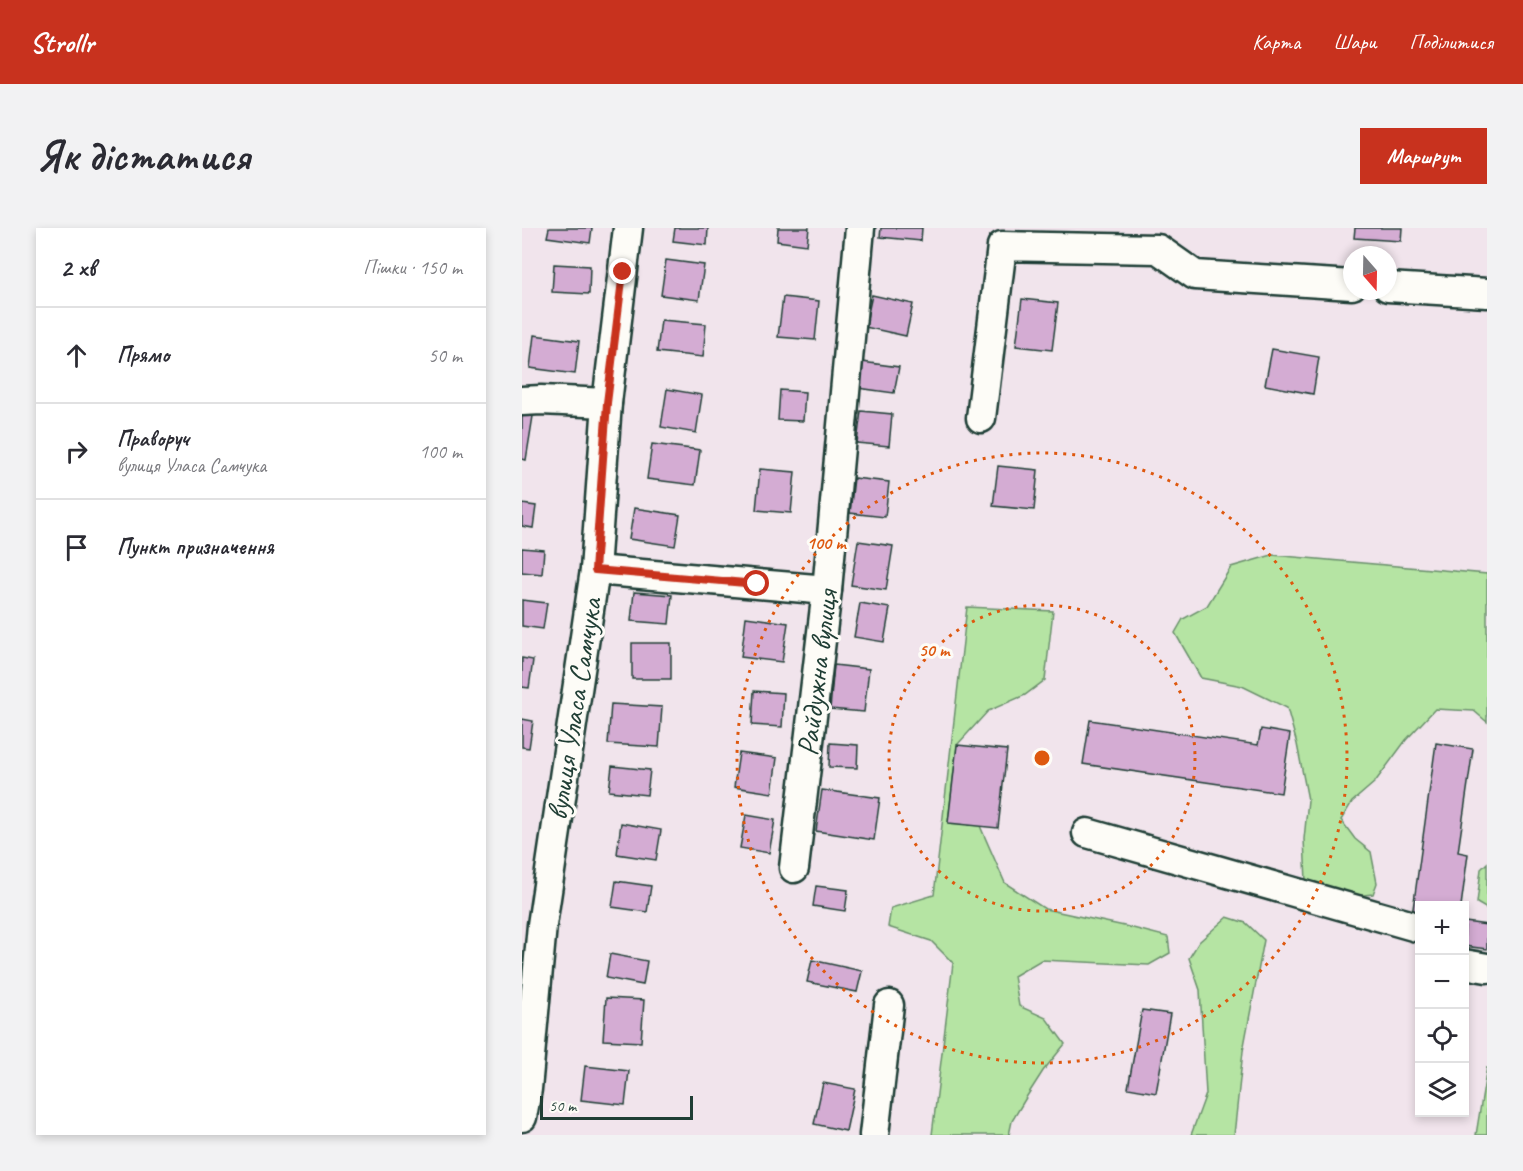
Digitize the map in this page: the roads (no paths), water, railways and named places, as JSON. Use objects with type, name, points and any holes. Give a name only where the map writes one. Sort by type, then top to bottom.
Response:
[{"type":"street","name":"вулиця Уласа Самчука","points":[[522,1117],[527,1089],[542,925],[595,570],[607,403],[628,228]]},
{"type":"street","name":"Райдужна вулиця","points":[[794,868],[827,590],[860,228]]},
{"type":"street","points":[[981,418],[1002,246],[1158,249],[1195,275],[1343,284]]},
{"type":"street","points":[[1397,288],[1487,293]]},
{"type":"street","points":[[522,401],[607,403]]},
{"type":"street","points":[[595,570],[827,590]]},
{"type":"street","points":[[1087,833],[1415,927]]},
{"type":"street","points":[[1469,965],[1487,968]]},
{"type":"street","points":[[874,1135],[889,1005]]}]
